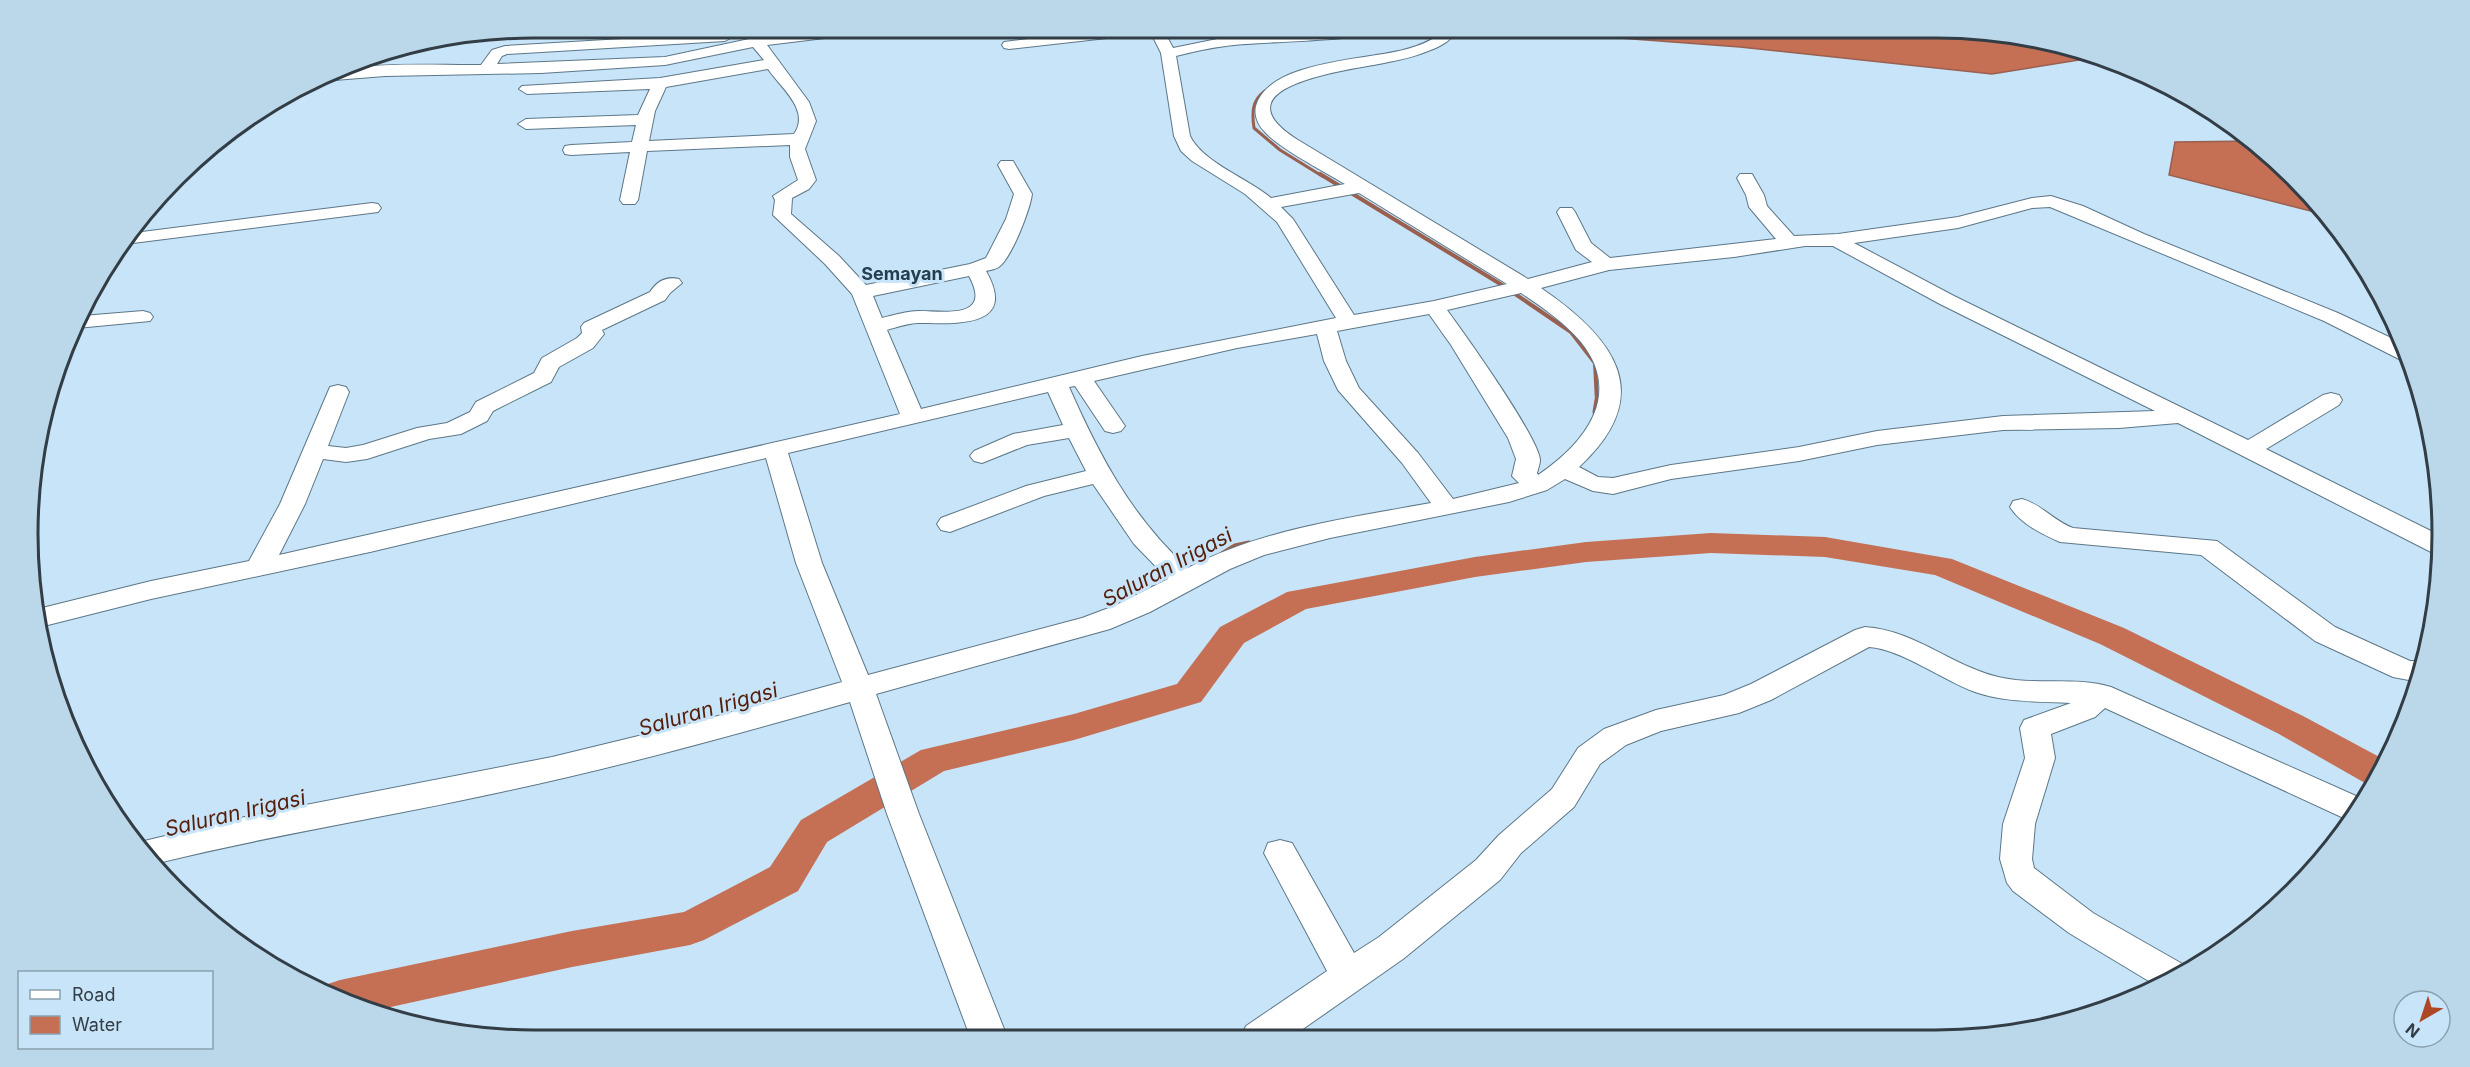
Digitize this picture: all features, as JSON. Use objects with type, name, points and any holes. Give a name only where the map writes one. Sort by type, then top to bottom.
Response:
[{"type":"street","points":[[346,74],[665,61],[745,38]]},
{"type":"street","points":[[757,38],[776,71],[788,82],[804,107],[810,124],[800,139],[798,156],[807,180],[803,185],[782,196],[784,202],[782,215],[832,260],[861,292],[913,418]]},
{"type":"street","points":[[1009,45],[1069,38]]},
{"type":"street","points":[[1160,38],[1168,53],[1182,136],[1187,147],[1269,204],[1284,219],[1337,323],[1335,361],[1350,390],[1410,458],[1444,504]]},
{"type":"street","points":[[1168,53],[1227,38]]},
{"type":"street","points":[[153,851],[240,831],[550,770],[769,716],[856,682],[1104,621],[1120,615],[1181,577],[1258,548],[1532,482],[1563,468],[1591,440],[1604,423],[1610,408],[1609,378],[1601,357],[1582,330],[1558,309],[1516,286],[1272,130],[1265,119],[1264,105],[1267,96],[1280,85],[1295,78],[1427,46],[1444,38]]},
{"type":"street","points":[[526,89],[619,87],[660,83],[712,76],[773,63]]},
{"type":"street","points":[[630,200],[645,120],[660,83]]},
{"type":"street","points":[[526,124],[645,120]]},
{"type":"street","points":[[571,150],[800,139]]},
{"type":"street","points":[[861,292],[975,269],[995,259],[1023,199],[1023,194],[1007,165]]},
{"type":"street","points":[[1746,178],[1755,195],[1758,207],[1789,242]]},
{"type":"street","points":[[1269,204],[1296,196],[1362,187]]},
{"type":"street","points":[[45,617],[258,567],[381,542],[1182,354],[1434,306],[1580,273],[1606,264],[1789,242],[1838,240],[1958,222],[2032,203],[2051,201],[2077,210],[2137,238],[2331,317],[2397,349]]},
{"type":"street","points":[[136,237],[372,208]]},
{"type":"street","points":[[1566,212],[1583,246],[1606,264]]},
{"type":"street","points":[[1838,240],[1937,295],[2432,542]]},
{"type":"street","points":[[876,326],[916,317],[959,318],[981,310],[987,297],[985,286],[975,269]]},
{"type":"street","points":[[313,452],[352,455],[425,433],[459,427],[479,416],[484,407],[544,376],[550,363],[588,341],[593,334],[591,327],[658,295],[662,289],[672,283]]},
{"type":"street","points":[[1434,306],[1461,344],[1520,438],[1528,459],[1532,482]]},
{"type":"street","points":[[86,321],[143,317]]},
{"type":"street","points":[[1081,378],[1113,426]]},
{"type":"street","points":[[1056,384],[1098,474],[1136,533],[1181,577]]},
{"type":"street","points":[[258,567],[270,548],[338,392]]},
{"type":"street","points":[[2249,449],[2331,400]]},
{"type":"street","points":[[1563,468],[1589,482],[1612,486],[1671,472],[1798,454],[1877,438],[2003,423],[2119,421],[2182,416]]},
{"type":"street","points":[[982,456],[1021,439],[1076,430]]},
{"type":"street","points":[[775,449],[809,563],[874,728],[903,814],[987,1030]]},
{"type":"street","points":[[950,524],[1035,491],[1098,474]]},
{"type":"street","points":[[2022,507],[2049,528],[2069,536],[2208,548],[2335,639],[2413,672]]},
{"type":"street","points":[[1271,1030],[1391,948],[1488,870],[1510,844],[1563,798],[1589,756],[1615,737],[1656,721],[1729,705],[1761,692],[1865,636],[1878,638],[1948,669],[2008,691],[2101,696],[2350,808]]},
{"type":"street","points":[[2101,696],[2085,709],[2035,728],[2040,758],[2019,824],[2017,868],[2025,881],[2081,923],[2166,973]]},
{"type":"street","points":[[1280,853],[1349,977]]},
{"type":"water","points":[[1619,38],[1969,39],[2033,47],[2082,60],[1992,74],[1740,47]]},
{"type":"water","points":[[2239,141],[2264,161],[2314,212],[2169,175],[2175,142]]},
{"type":"waterway","name":"Saluran Irigasi","points":[[1271,87],[1257,99],[1253,109],[1254,128],[1280,150],[1322,176]]},
{"type":"waterway","name":"Saluran Irigasi","points":[[1320,174],[1502,285],[1571,332],[1595,363],[1597,400]]},
{"type":"waterway","name":"Saluran Irigasi","points":[[1595,412],[1597,400]]},
{"type":"waterway","name":"Saluran Irigasi","points":[[1222,554],[1235,546],[1249,543]]},
{"type":"waterway","points":[[355,996],[572,949],[690,928],[784,879],[814,831],[934,760],[1074,727],[1189,693],[1232,635],[1298,600],[1475,567],[1586,552],[1711,543],[1825,547],[1941,566],[2112,636],[2291,725],[2372,770]]},
{"type":"district","name":"Semayan","points":[[902,273]]}]
